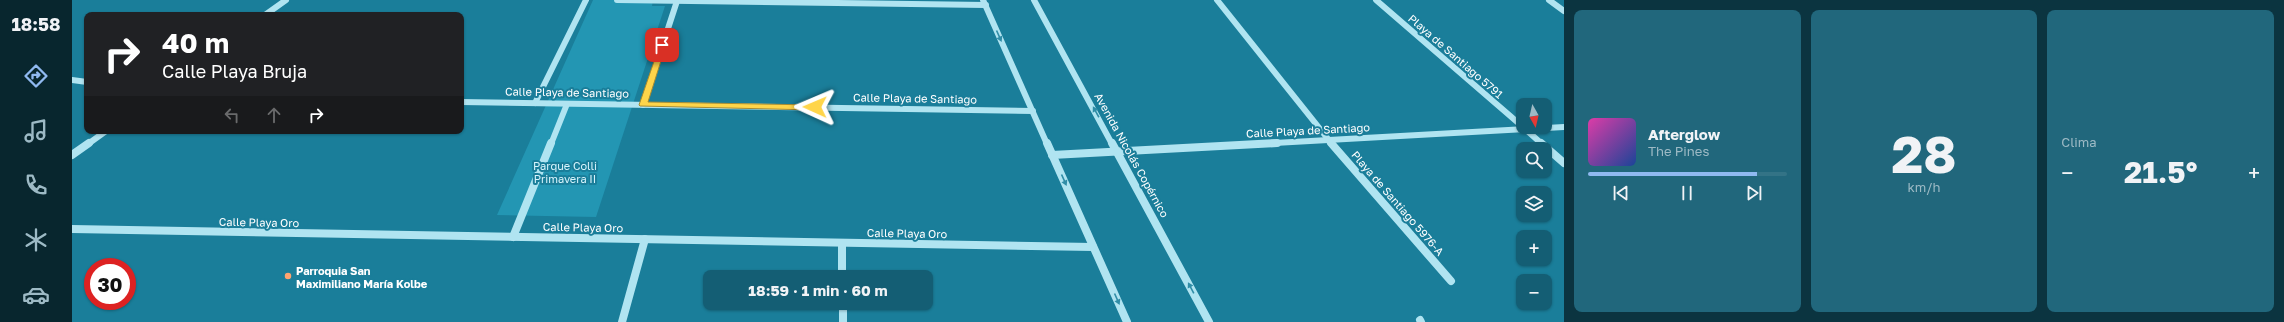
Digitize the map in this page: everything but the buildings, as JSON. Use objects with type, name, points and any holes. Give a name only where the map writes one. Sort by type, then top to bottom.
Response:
[{"type":"street","points":[[269,12],[286,0]]},
{"type":"street","points":[[535,103],[586,0]]},
{"type":"street","points":[[618,0],[984,3],[1127,322]]},
{"type":"street","name":"Avenida Nicolás Copérnico","points":[[1034,0],[1118,151],[1210,322]]},
{"type":"street","name":"Playa de Santiago 5976-A","points":[[1217,0],[1329,140],[1451,281]]},
{"type":"street","name":"Playa de Santiago 5791","points":[[1376,0],[1516,121]]},
{"type":"street","points":[[1548,0],[1564,11]]},
{"type":"street","points":[[643,105],[677,1]]},
{"type":"street","points":[[72,80],[84,82]]},
{"type":"street","name":"Calle Playa de Santiago","points":[[464,102],[1033,111]]},
{"type":"street","points":[[513,237],[567,104]]},
{"type":"street","name":"Calle Playa de Santiago","points":[[1552,127],[1564,127]]},
{"type":"street","name":"Calle Playa de Santiago","points":[[1052,155],[1516,128]]},
{"type":"street","points":[[72,156],[102,134]]},
{"type":"street","name":"Playa de Santiago 5791","points":[[1531,134],[1564,163]]},
{"type":"street","name":"Calle Playa Oro","points":[[72,229],[1093,247]]},
{"type":"street","points":[[622,322],[645,239]]},
{"type":"street","points":[[842,243],[842,270]]},
{"type":"street","points":[[843,310],[843,322]]},
{"type":"green space","name":"Parque Colli Primavera II","points":[[593,0],[653,0],[652,6],[665,6],[596,217],[497,215]]},
{"type":"place","name":"Parroquia San Maximiliano María Kolbe","points":[[288,276]]},
{"type":"route","points":[[662,45],[643,105],[815,107]]}]
